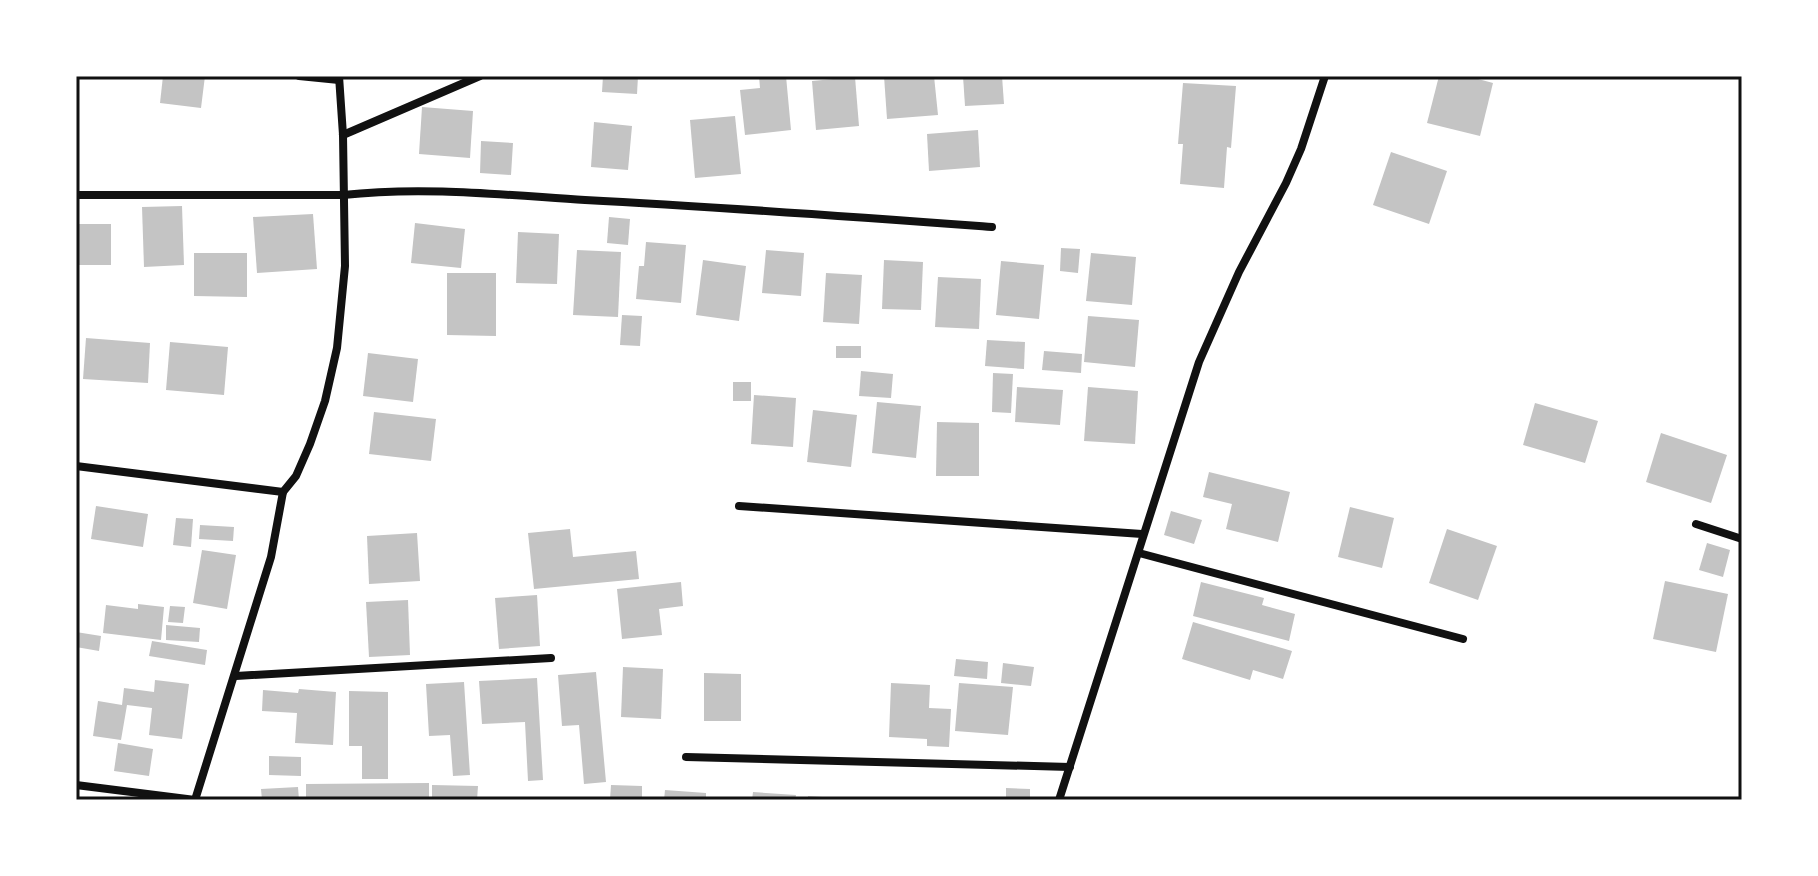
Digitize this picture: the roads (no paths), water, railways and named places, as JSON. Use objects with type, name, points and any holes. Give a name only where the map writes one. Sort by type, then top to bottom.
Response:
[{"type":"street","points":[[76,785],[195,800],[271,557],[283,492],[296,476],[325,401],[337,348],[345,266],[339,78],[299,76]]},
{"type":"street","points":[[343,135],[480,76]]},
{"type":"street","points":[[1059,800],[1199,362],[1239,272],[1301,149],[1325,76]]},
{"type":"street","points":[[76,195],[343,195],[386,190],[757,209],[992,227]]},
{"type":"street","points":[[76,466],[283,492]]},
{"type":"street","points":[[739,506],[1142,534]]},
{"type":"street","points":[[1696,524],[1742,539]]},
{"type":"street","points":[[1139,553],[1463,639]]},
{"type":"street","points":[[236,676],[551,658]]},
{"type":"street","points":[[686,757],[1070,767]]}]
